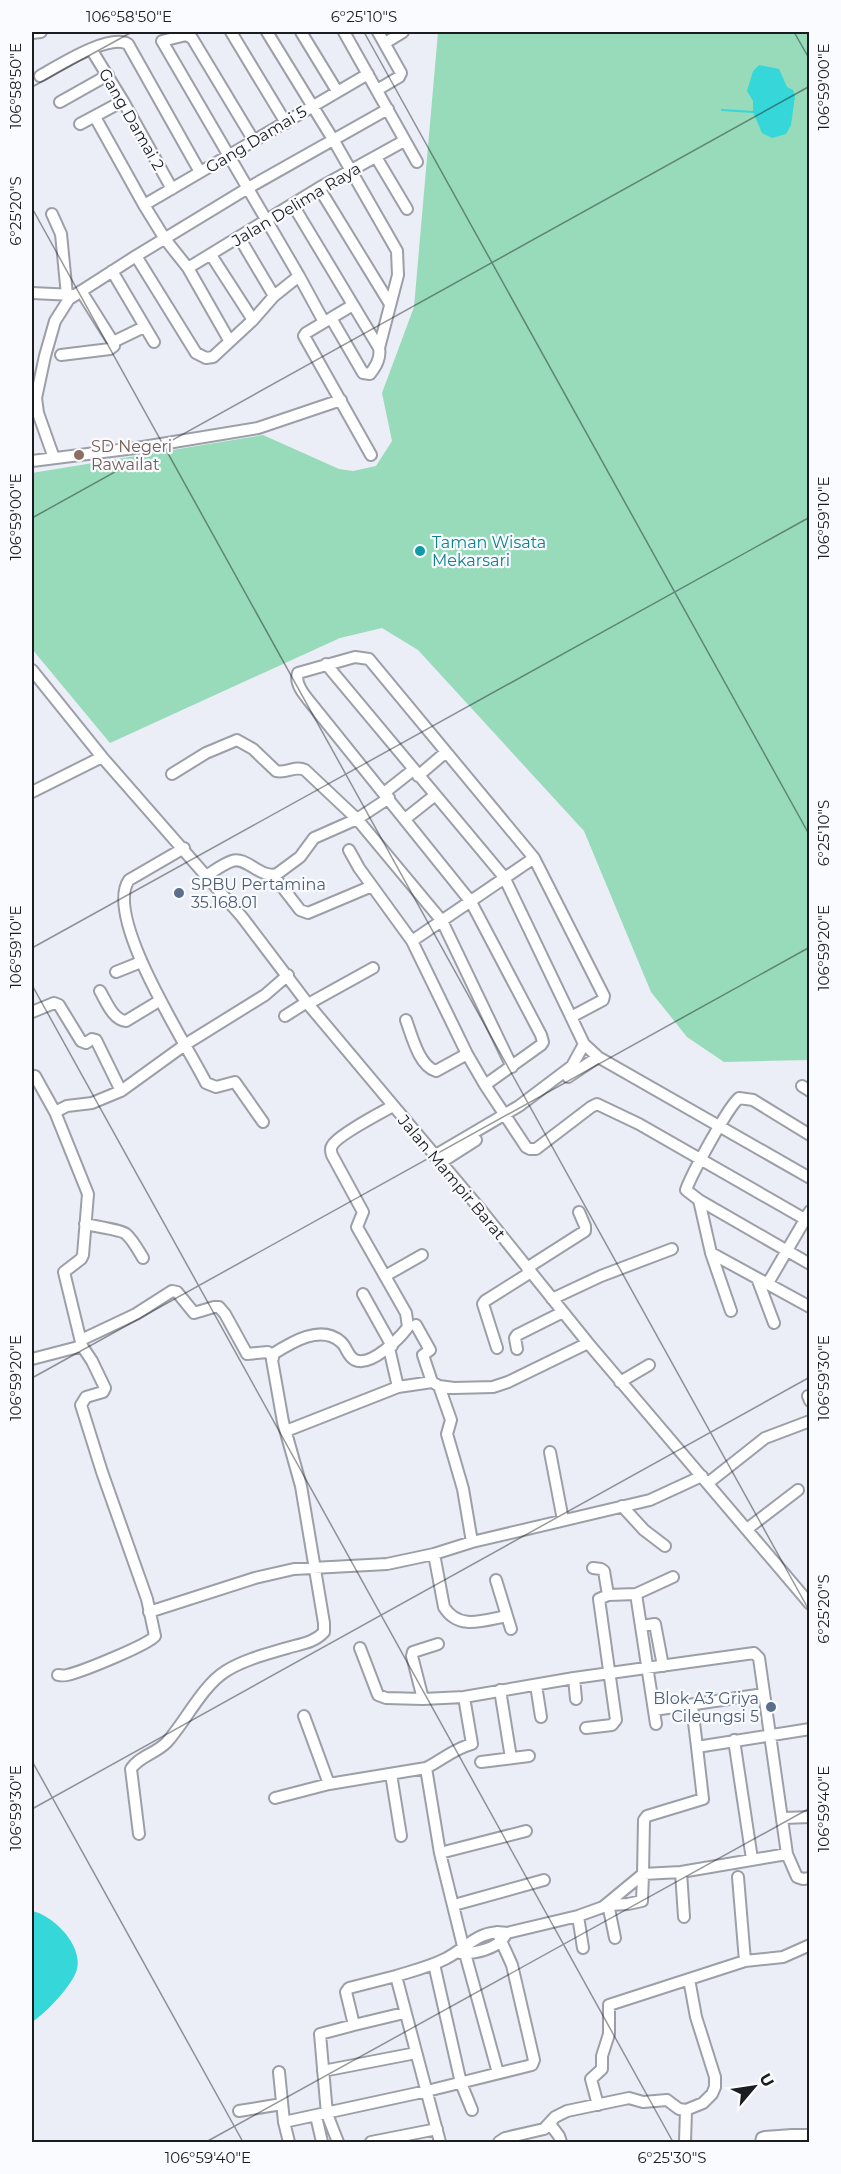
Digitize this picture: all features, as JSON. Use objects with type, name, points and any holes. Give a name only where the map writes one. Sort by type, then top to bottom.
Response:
[{"type":"street","points":[[32,33],[41,32]]},
{"type":"street","points":[[231,32],[286,123]]},
{"type":"street","points":[[267,32],[334,141],[397,251],[398,275],[379,348]]},
{"type":"street","points":[[301,32],[337,91]]},
{"type":"street","points":[[344,32],[417,162]]},
{"type":"street","points":[[377,90],[399,77],[401,73],[378,32]]},
{"type":"street","points":[[385,43],[403,32]]},
{"type":"street","points":[[254,141],[192,38],[186,35],[162,41],[299,276],[363,374],[370,374],[380,354],[379,348],[293,205]]},
{"type":"street","points":[[40,76],[91,49],[118,41],[128,44],[201,172]]},
{"type":"street","name":"Gang Damai 2","points":[[91,49],[172,189]]},
{"type":"street","name":"Gang Damai 5","points":[[144,205],[368,74]]},
{"type":"street","points":[[60,102],[108,75]]},
{"type":"street","points":[[80,124],[123,101]]},
{"type":"street","points":[[54,458],[38,413],[36,398],[55,321],[69,299],[248,188],[388,109]]},
{"type":"street","points":[[95,117],[144,205],[165,239],[188,268],[229,340]]},
{"type":"street","name":"Jalan Delima Raya","points":[[188,268],[319,188],[404,141]]},
{"type":"street","points":[[376,157],[407,209]]},
{"type":"street","points":[[319,188],[390,304]]},
{"type":"street","points":[[51,214],[61,234],[74,294],[114,346],[110,349],[61,355]]},
{"type":"street","points":[[239,237],[274,296]]},
{"type":"street","points":[[211,255],[253,320]]},
{"type":"street","points":[[136,256],[196,353],[206,358],[213,357],[253,320],[274,296],[299,276]]},
{"type":"street","points":[[112,271],[154,342]]},
{"type":"street","points":[[32,293],[74,294]]},
{"type":"street","points":[[353,305],[304,336],[371,455]]},
{"type":"street","points":[[113,342],[144,327]]},
{"type":"street","points":[[32,461],[258,429],[341,400]]},
{"type":"street","points":[[485,1085],[541,1044],[542,1039],[471,902],[318,712],[297,683],[298,673],[355,657],[369,659],[534,858],[604,996],[603,1000],[573,1016]]},
{"type":"street","points":[[326,664],[504,877],[573,1016],[584,1044],[598,1057],[810,1178]]},
{"type":"street","name":"Jalan Mampir Barat","points":[[32,670],[99,753],[242,917],[308,1003],[620,1382],[810,1604]]},
{"type":"street","points":[[172,774],[206,753],[237,740],[253,749],[276,771],[297,768],[305,770],[357,819],[442,921],[512,1067]]},
{"type":"street","points":[[273,875],[300,856],[314,838],[357,819],[446,752]]},
{"type":"street","points":[[32,792],[99,753]]},
{"type":"street","points":[[405,819],[434,796]]},
{"type":"street","points":[[184,848],[129,880],[124,886],[127,917],[141,962],[159,1001],[207,1083],[216,1087],[234,1082],[263,1122]]},
{"type":"street","points":[[350,850],[372,886],[412,941],[467,1054],[526,1147],[536,1149],[597,1104],[639,1124],[701,1161],[808,1217],[768,1283]]},
{"type":"street","points":[[412,941],[534,858]]},
{"type":"street","points":[[206,876],[230,861],[240,860],[262,872],[273,875],[303,912],[308,913],[372,886]]},
{"type":"street","points":[[116,972],[141,962]]},
{"type":"street","points":[[285,1016],[373,968]]},
{"type":"street","points":[[55,1112],[67,1106],[92,1103],[122,1091],[186,1044],[265,995],[288,975]]},
{"type":"street","points":[[100,991],[120,1021],[126,1021],[159,1001]]},
{"type":"street","points":[[32,1012],[54,1004],[59,1005],[81,1041],[86,1043],[96,1040],[122,1091]]},
{"type":"street","points":[[406,1020],[418,1051],[431,1070],[436,1071],[467,1054]]},
{"type":"street","points":[[574,1068],[584,1044]]},
{"type":"street","points":[[437,1160],[508,1119],[574,1068],[598,1057]]},
{"type":"street","points":[[35,1076],[55,1112],[88,1194],[83,1255],[64,1272],[81,1343],[105,1388],[103,1392],[86,1397],[81,1405],[147,1599],[155,1636],[152,1640],[114,1659],[66,1676],[58,1675]]},
{"type":"street","points":[[810,1135],[753,1100],[745,1098],[735,1101],[687,1190],[699,1200],[810,1264]]},
{"type":"street","points":[[139,1834],[131,1769],[134,1763],[156,1752],[166,1742],[209,1686],[225,1671],[304,1644],[324,1632],[301,1486],[285,1431],[273,1354],[290,1343],[318,1334],[330,1335],[342,1343],[355,1360],[363,1361],[390,1347],[408,1327],[405,1313],[357,1227],[363,1212],[332,1155],[331,1149],[333,1143],[393,1106]]},
{"type":"street","points":[[699,1200],[711,1253],[731,1311]]},
{"type":"street","points":[[497,1348],[483,1304],[585,1231],[579,1212]]},
{"type":"street","points":[[85,1224],[109,1230],[120,1230],[127,1234],[143,1258]]},
{"type":"street","points":[[552,1299],[601,1276],[672,1249]]},
{"type":"street","points":[[711,1253],[810,1307]]},
{"type":"street","points":[[385,1276],[423,1255]]},
{"type":"street","points":[[757,1278],[774,1323]]},
{"type":"street","points":[[32,1359],[81,1343],[136,1314],[172,1291],[177,1292],[194,1313],[219,1307],[247,1354],[268,1352],[273,1358]]},
{"type":"street","points":[[363,1294],[390,1347],[398,1387]]},
{"type":"street","points":[[517,1349],[517,1335],[563,1312]]},
{"type":"street","points":[[416,1325],[430,1350],[423,1355],[451,1420],[447,1434],[463,1489],[472,1542]]},
{"type":"street","points":[[285,1431],[398,1387],[435,1384],[493,1387],[588,1343]]},
{"type":"street","points":[[620,1382],[649,1365]]},
{"type":"street","points":[[150,1612],[255,1578],[294,1569],[387,1564],[650,1500],[705,1480],[765,1438],[810,1421]]},
{"type":"street","points":[[550,1452],[555,1489],[563,1520]]},
{"type":"street","points":[[747,1529],[798,1490]]},
{"type":"street","points":[[622,1506],[644,1530],[665,1546]]},
{"type":"street","points":[[434,1554],[444,1607],[448,1614],[466,1623],[507,1616]]},
{"type":"street","points":[[593,1568],[604,1571],[608,1595]]},
{"type":"street","points":[[586,1728],[612,1725],[616,1722],[599,1599],[608,1595],[636,1594],[673,1577]]},
{"type":"street","points":[[496,1580],[511,1629]]},
{"type":"street","points":[[636,1594],[656,1724]]},
{"type":"street","points":[[641,1626],[655,1624],[663,1666]]},
{"type":"street","points":[[423,1700],[413,1652],[438,1644]]},
{"type":"street","points":[[360,1648],[378,1695],[386,1698],[423,1700],[464,1697],[574,1678],[754,1653],[759,1658],[784,1818],[787,1854],[797,1877],[810,1878]]},
{"type":"street","points":[[574,1678],[576,1699]]},
{"type":"street","points":[[536,1685],[541,1717]]},
{"type":"street","points":[[500,1690],[511,1758]]},
{"type":"street","points":[[654,1710],[764,1694]]},
{"type":"street","points":[[275,1798],[329,1784],[426,1768],[441,1761],[458,1748],[472,1744],[464,1697]]},
{"type":"street","points":[[354,2025],[347,1990],[434,1964],[462,1951],[478,1937],[502,1936],[578,1916],[608,1905],[642,1901],[644,1820],[647,1816],[703,1799],[692,1706]]},
{"type":"street","points":[[304,1716],[329,1784]]},
{"type":"street","points":[[697,1746],[810,1729]]},
{"type":"street","points":[[735,1740],[752,1859]]},
{"type":"street","points":[[481,1762],[529,1756]]},
{"type":"street","points":[[426,1768],[440,1853],[454,1905],[462,1951],[498,2073]]},
{"type":"street","points":[[391,1774],[401,1836]]},
{"type":"street","points":[[784,1818],[810,1817]]},
{"type":"street","points":[[440,1853],[526,1831]]},
{"type":"street","points":[[608,1905],[643,1874],[681,1872],[787,1854]]},
{"type":"street","points":[[681,1872],[684,1917]]},
{"type":"street","points":[[738,1877],[745,1961]]},
{"type":"street","points":[[454,1905],[544,1880]]},
{"type":"street","points":[[608,1905],[615,1938]]},
{"type":"street","points":[[578,1916],[583,1948]]},
{"type":"street","points":[[284,2122],[327,2114],[532,2065],[534,2060],[512,1965],[502,1936]]},
{"type":"street","points":[[597,2106],[591,2079],[602,2069],[602,2056],[609,2034],[609,2005],[745,1961],[783,1957],[810,1945]]},
{"type":"street","points":[[434,1964],[461,2083],[472,2110]]},
{"type":"street","points":[[396,1976],[440,2142]]},
{"type":"street","points":[[499,2142],[505,2138],[544,2129],[555,2117],[567,2111],[629,2098],[643,2103],[667,2100],[679,2109],[686,2110],[703,2103],[712,2094],[715,2077],[696,2017],[689,1979]]},
{"type":"street","points":[[338,2142],[327,2114],[320,2034],[404,2013]]},
{"type":"street","points":[[322,2071],[416,2053]]},
{"type":"street","points":[[279,2072],[284,2122],[289,2142]]},
{"type":"street","points":[[239,2111],[282,2104]]},
{"type":"street","points":[[685,2142],[686,2110]]},
{"type":"street","points":[[316,2116],[322,2142]]},
{"type":"street","points":[[550,2124],[561,2142]]},
{"type":"street","points":[[370,2142],[437,2129]]},
{"type":"street","points":[[761,2142],[765,2137],[793,2139],[810,2135]]},
{"type":"green space","name":"Taman Wisata Mekarsari","points":[[438,32],[809,32],[809,1060],[724,1062],[687,1037],[651,992],[584,831],[418,650],[382,628],[340,638],[110,743],[32,649],[32,473],[263,435],[339,469],[353,471],[376,466],[392,441],[382,393],[414,307]]},
{"type":"water","points":[[759,65],[779,69],[787,87],[793,90],[795,96],[791,125],[786,134],[772,138],[762,133],[753,112],[753,101],[747,91],[753,71]]},
{"type":"water","points":[[32,1911],[49,1918],[65,1932],[78,1960],[74,1976],[64,1991],[32,2022]]},
{"type":"waterway","points":[[722,110],[753,112]]},
{"type":"place","name":"SD Negeri Rawailat","points":[[79,455]]},
{"type":"place","name":"Taman Wisata Mekarsari","points":[[420,551]]},
{"type":"place","name":"SPBU Pertamina 35.168.01","points":[[179,893]]},
{"type":"place","name":"Blok A3 Griya Cileungsi 5","points":[[771,1707]]}]
